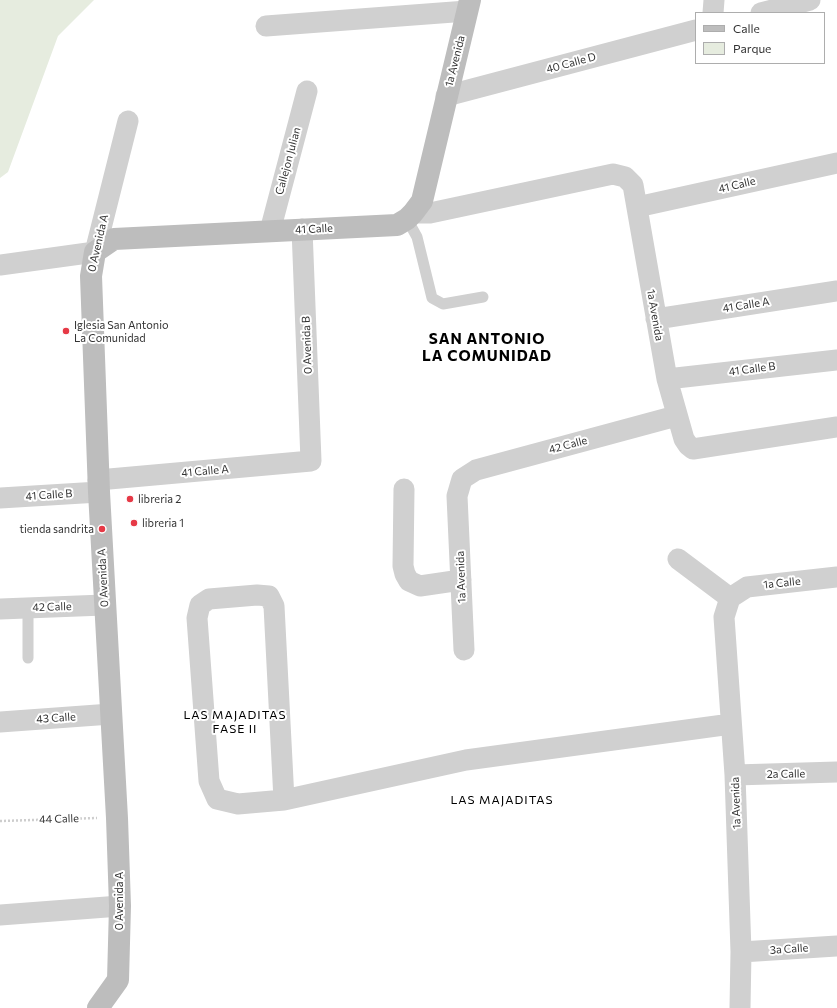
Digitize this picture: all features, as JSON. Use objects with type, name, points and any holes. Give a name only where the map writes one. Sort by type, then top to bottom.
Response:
[{"type":"street","points":[[713,12],[714,0]]},
{"type":"street","points":[[765,12],[810,0]]},
{"type":"street","points":[[266,26],[469,6]]},
{"type":"street","name":"1a Avenida","points":[[410,216],[422,201],[446,96],[469,6]]},
{"type":"street","name":"40 Calle D","points":[[446,96],[695,30]]},
{"type":"street","name":"Callejon Julian","points":[[270,231],[307,91]]},
{"type":"street","name":"0 Avenida A","points":[[98,1008],[118,980],[120,906],[117,818],[104,605],[90,276],[128,121]]},
{"type":"street","name":"41 Calle","points":[[637,207],[837,163]]},
{"type":"street","name":"41 Calle","points":[[0,265],[95,252],[114,239],[397,225],[410,216],[430,214],[613,174],[625,177]]},
{"type":"street","name":"1a Avenida","points":[[625,177],[633,185],[667,379],[676,416],[684,440],[693,449],[837,428]]},
{"type":"street","name":"0 Avenida B","points":[[302,229],[311,461]]},
{"type":"street","name":"41 Calle A","points":[[656,319],[837,291]]},
{"type":"street","name":"41 Calle B","points":[[667,379],[837,360]]},
{"type":"street","name":"42 Calle","points":[[462,480],[476,470],[676,416]]},
{"type":"street","name":"41 Calle A","points":[[99,486],[311,461]]},
{"type":"street","name":"1a Avenida","points":[[462,480],[458,496],[464,650]]},
{"type":"street","name":"41 Calle B","points":[[0,498],[99,486]]},
{"type":"street","points":[[404,489],[403,566],[409,581],[420,586],[461,580]]},
{"type":"street","points":[[678,559],[730,598]]},
{"type":"street","name":"1a Calle","points":[[730,598],[747,587],[837,577]]},
{"type":"street","points":[[284,800],[274,606],[269,596],[257,595],[210,599],[200,605],[197,618],[209,781],[217,799],[238,804],[284,800],[466,760],[731,724]]},
{"type":"street","name":"1a Avenida","points":[[730,598],[724,617],[735,775],[741,952],[740,1008]]},
{"type":"street","name":"42 Calle","points":[[0,609],[104,605]]},
{"type":"street","name":"43 Calle","points":[[0,722],[111,714]]},
{"type":"street","name":"2a Calle","points":[[735,775],[837,772]]},
{"type":"street","points":[[0,915],[120,906]]},
{"type":"street","name":"3a Calle","points":[[741,952],[837,946]]},
{"type":"lane","points":[[410,216],[417,237],[432,298],[444,304],[482,297]]},
{"type":"lane","points":[[28,608],[28,658]]},
{"type":"path","name":"44 Calle","points":[[0,821],[117,818]]},
{"type":"green space","points":[[0,0],[94,0],[58,36],[8,172],[0,178]]},
{"type":"place","name":"Iglesia San Antonio La Comunidad","points":[[66,331]]},
{"type":"place","name":"libreria 2","points":[[130,499]]},
{"type":"place","name":"libreria 1","points":[[134,523]]},
{"type":"place","name":"tienda sandrita","points":[[102,529]]},
{"type":"district","name":"SAN ANTONIO LA COMUNIDAD","points":[[487,348]]},
{"type":"district","name":"LAS MAJADITAS FASE II","points":[[235,722]]},
{"type":"district","name":"LAS MAJADITAS","points":[[502,800]]}]
